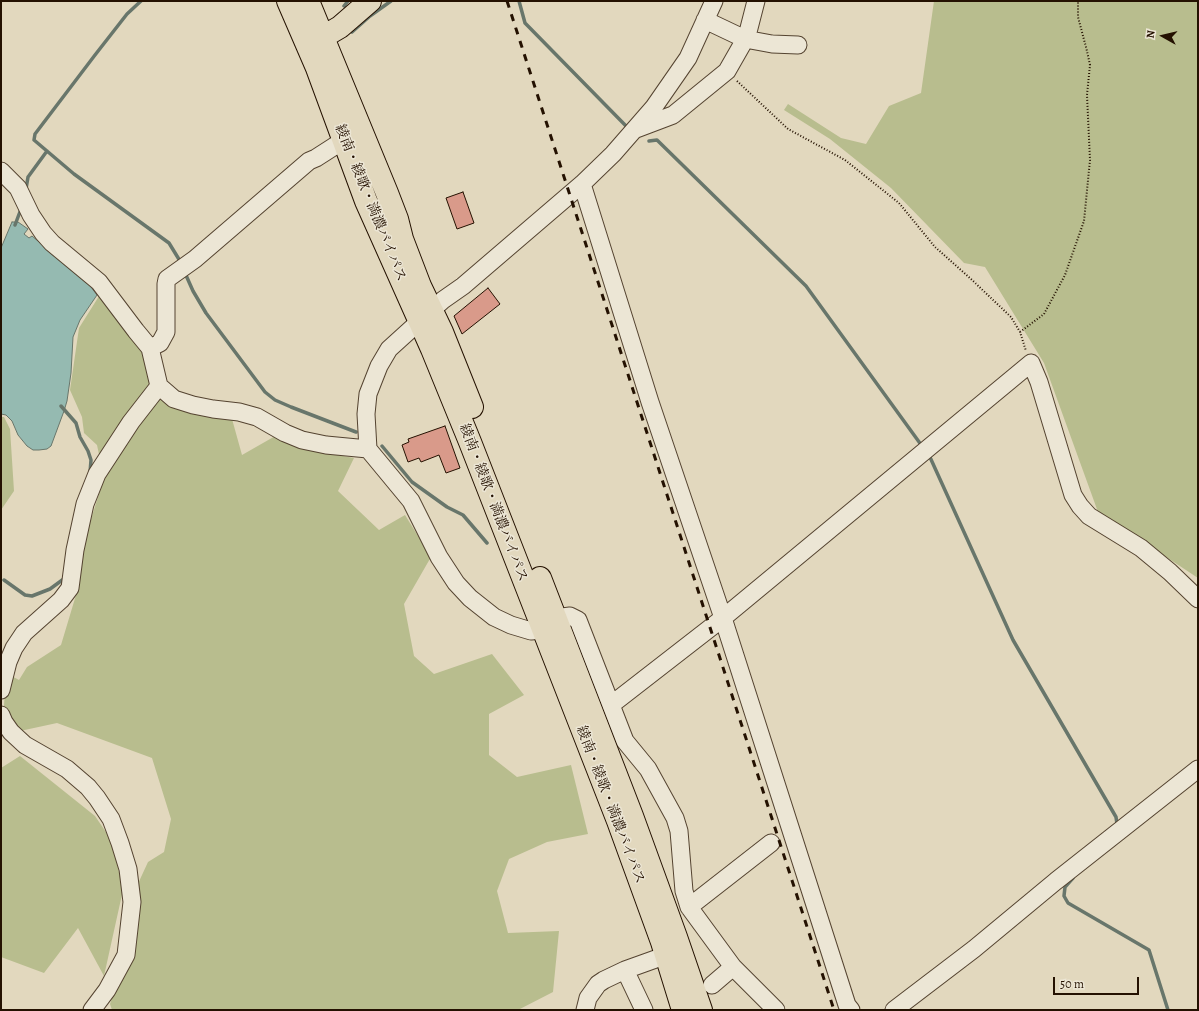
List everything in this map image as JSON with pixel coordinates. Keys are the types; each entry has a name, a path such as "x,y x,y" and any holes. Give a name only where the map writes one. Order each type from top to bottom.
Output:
{"highway":[{"name":"綾南・綾歌・満濃バイパス","path":"288,1 314,40 387,193 420,286 426,315"},
{"name":"綾南・綾歌・満濃バイパス","path":"308,1 317,68 366,201 426,315 442,332 549,624 632,816 673,953 683,1010"},
{"path":"314,40 340,27 370,1"},
{"name":"綾南・綾歌・満濃バイパス","path":"673,953 701,1010"}],"street":[{"path":"714,1 688,58 636,129 613,154 582,184 463,286 426,315 389,349 372,379 368,394 366,414 368,449 411,501 439,557 456,583 470,598 494,617 511,625 531,631 570,616 578,620 625,741 648,769 676,818 679,831 684,891 689,907 734,967 776,1010"},
{"path":"636,129 673,115 726,71 745,39 756,1"},
{"path":"705,20 745,39 772,44 798,45"},
{"path":"150,348 160,343 166,332 167,279 195,259 309,162 344,140"},
{"path":"1,171 18,188 31,216 52,244 99,282 150,348 158,386 174,399 193,405 239,412 257,417 285,433 302,440 326,445 368,449"},
{"path":"582,184 650,402 723,618 843,990 851,1010"},
{"path":"611,705 723,618 1030,363 1039,382 1074,494 1080,506 1089,516 1141,548 1170,572 1198,599"},
{"path":"1,690 8,662 14,648 24,633 61,600 70,588 75,550 85,504 97,474 131,422 158,386"},
{"path":"1,715 11,732 25,746 67,769 88,786 111,819 120,843 128,869 132,902 126,955 108,990 92,1010"},
{"path":"894,1010 974,949 1056,881 1198,769"},
{"path":"689,907 771,843"},
{"path":"585,1010 588,998 598,984 604,980 625,970 673,953"},
{"path":"712,984 734,967"},
{"path":"625,970 644,1010"}],"path":[{"path":"1020,332 1044,314 1065,275 1084,221 1090,160 1087,95 1090,65 1078,17 1078,1"},
{"path":"726,71 788,129 845,160 899,203 935,247 1011,317 1020,332 1030,363"}],"green space":[{"path":"934,1 1198,1 1198,578 1098,512 1044,363 985,267 964,263 891,188 830,139 784,110 788,104 841,138 866,144 889,106 921,93"},
{"path":"101,293 141,347 151,388 232,419 242,455 277,435 299,448 354,458 338,491 379,530 405,515 431,557 404,604 414,656 434,674 492,654 524,695 489,714 489,755 517,777 571,765 588,834 547,842 509,859 497,891 508,933 559,931 553,992 518,1010 112,1010 110,1004 133,937 136,888 148,862 164,852 171,819 152,758 57,723 20,731 4,706 6,673 19,680 27,667 61,645 76,595 86,535 104,478 97,445 84,433 82,417 70,390 79,328"},
{"path":"1,417 4,417 10,429 14,491 1,510"},
{"path":"20,756 95,816 112,841 123,890 104,976 78,928 44,973 1,957 1,768"}],"water":[{"path":"12,222 18,222 28,229 24,234 29,238 32,236 88,283 97,295 80,320 73,337 71,373 67,401 51,446 47,449 33,450 27,446 18,435 12,421 6,415 1,414 1,248"}],"building":[{"path":"463,192 474,223 457,229 446,198"},
{"path":"488,288 500,304 462,334 454,316"},
{"path":"445,426 460,468 446,473 439,455 421,462 419,458 408,462 402,445 409,442 408,439"}],"waterway":[{"path":"141,1 127,14 95,55 35,134 34,140 74,174 169,243 180,261"},
{"path":"344,6 348,1"},
{"path":"352,32 370,16 391,1"},
{"path":"519,1 525,23 628,128"},
{"path":"649,141 657,140 806,286 922,446"},
{"path":"26,189 28,177 47,151"},
{"path":"15,225 21,209"},
{"path":"185,273 193,291 206,313 265,392 275,400 356,432"},
{"path":"61,406 76,423 80,437 91,460 90,473"},
{"path":"382,446 412,482 447,507 463,515 487,543"},
{"path":"929,455 1013,640 1116,817 1117,824"},
{"path":"4,580 25,595 32,596 50,589 65,578"},
{"path":"1073,878 1065,887 1064,896 1068,903 1149,950 1168,1010"}],"railway":[{"path":"507,1 834,1010"}]}
